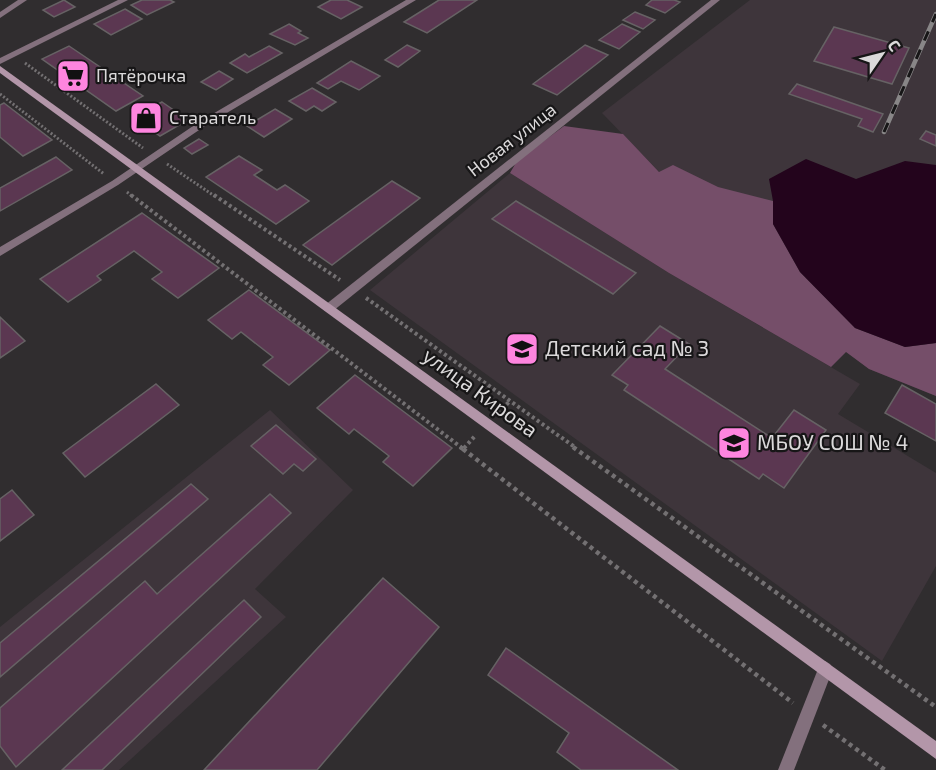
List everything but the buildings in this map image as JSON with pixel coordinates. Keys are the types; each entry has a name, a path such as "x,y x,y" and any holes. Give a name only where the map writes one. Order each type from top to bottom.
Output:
{"street":[{"path":"0,16 23,0"},
{"path":"0,61 124,0"},
{"path":"0,252 115,183 202,124 412,0"},
{"name":"Новая улица","path":"329,308 716,0"},
{"name":"улица Кирова","path":"0,69 936,751"},
{"path":"786,770 825,669"}],"path":[{"path":"13,55 154,156 353,288 936,707"},
{"path":"0,94 808,714 885,770"},
{"path":"463,449 470,442"}],"shaded area":[{"path":"750,0 936,0 936,396 869,369 794,311 602,113"},
{"path":"564,126 623,134 659,172 673,165 718,187 773,201 773,224 800,272 855,328 905,347 936,343 936,396 869,369 846,352 831,367 669,273 510,173 517,161"},
{"path":"806,159 856,179 905,161 936,165 936,343 905,347 855,328 800,272 773,224 773,201 769,179"},
{"name":"МБОУ СОШ № 4","path":"510,173 669,273 860,384 838,414 936,473 936,566 882,661 370,290"},
{"path":"270,410 353,490 255,589 286,617 119,770 0,770 0,627"}],"railway":[{"path":"884,132 936,14"}],"place":[{"name":"Пятёрочка","path":"73,76"},
{"name":"Старатель","path":"146,118"},
{"name":"Детский сад № 3","path":"522,349"},
{"name":"МБОУ СОШ № 4","path":"734,443"}]}
